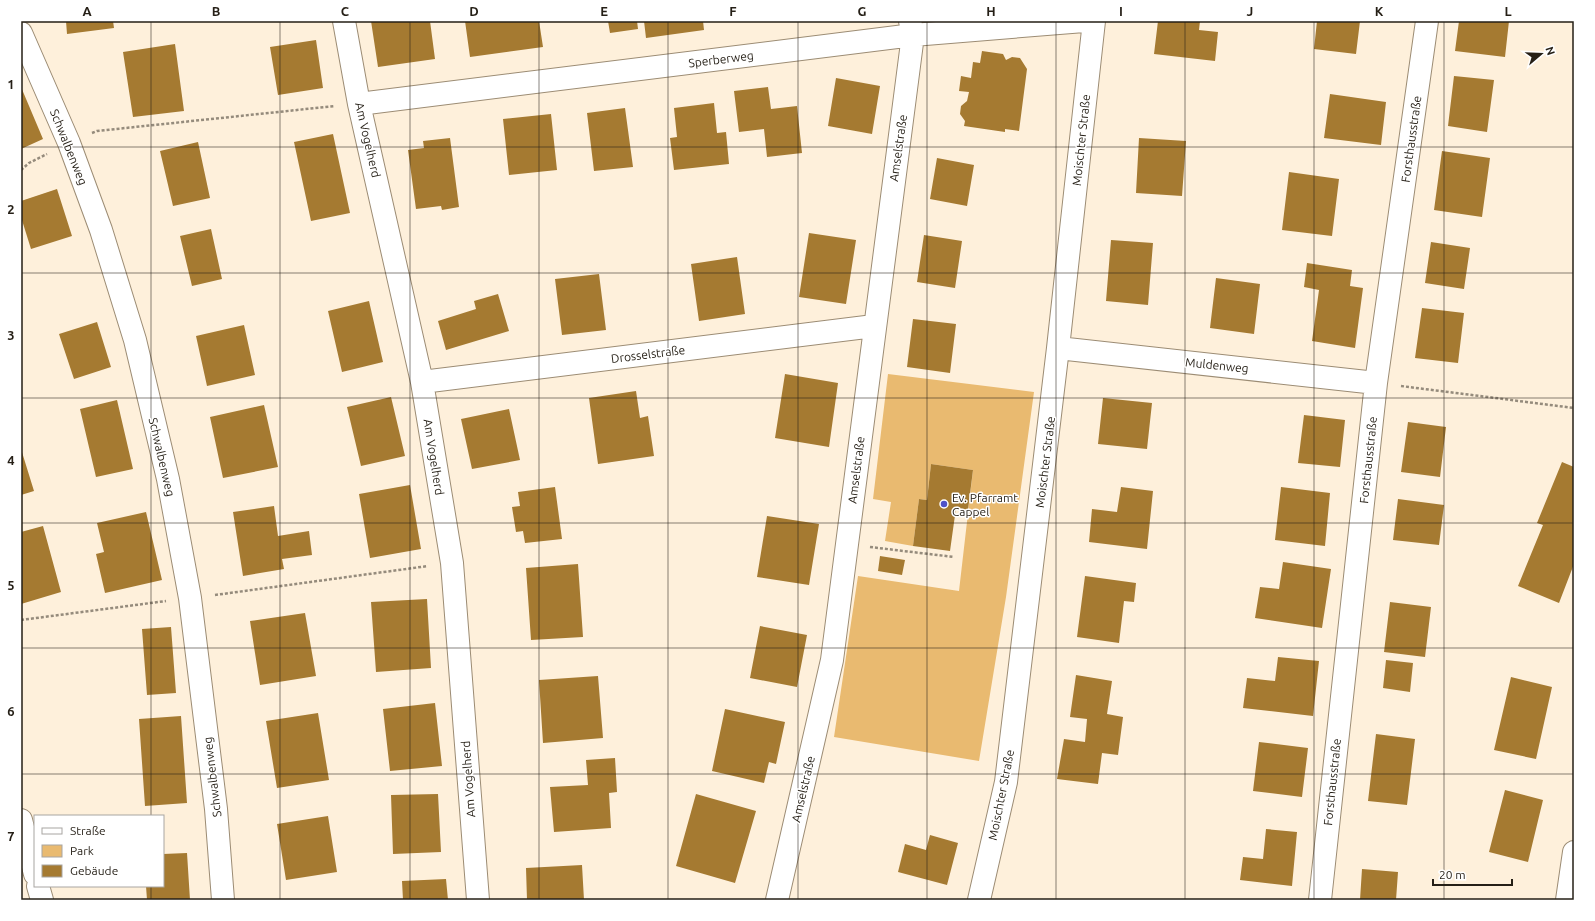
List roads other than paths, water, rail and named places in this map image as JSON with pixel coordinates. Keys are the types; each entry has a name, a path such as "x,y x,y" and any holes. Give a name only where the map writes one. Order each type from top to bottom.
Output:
{"street":[{"name":"Am Vogelherd","path":"344,21 359,104 422,382 452,563 478,900"},
{"name":"Sperberweg","path":"359,104 911,28 1084,21"},
{"name":"Moischter Straße","path":"979,900 1006,782 1058,348 1094,21"},
{"name":"Forsthausstraße","path":"1320,900 1376,383 1427,21"},
{"name":"Amselstraße","path":"777,900 832,660 911,28"},
{"name":"Schwalbenweg","path":"21,33 69,143 102,230 135,340 168,479 190,598 216,809 223,900"},
{"name":"Drosselstraße","path":"422,382 874,326"},
{"name":"Muldenweg","path":"1058,348 1376,383"},
{"path":"21,820 34,870"},
{"path":"1567,900 1574,852"},
{"path":"38,887 42,900"}],"place":[{"name":"Ev. Pfarramt Cappel","path":"944,504"}]}
